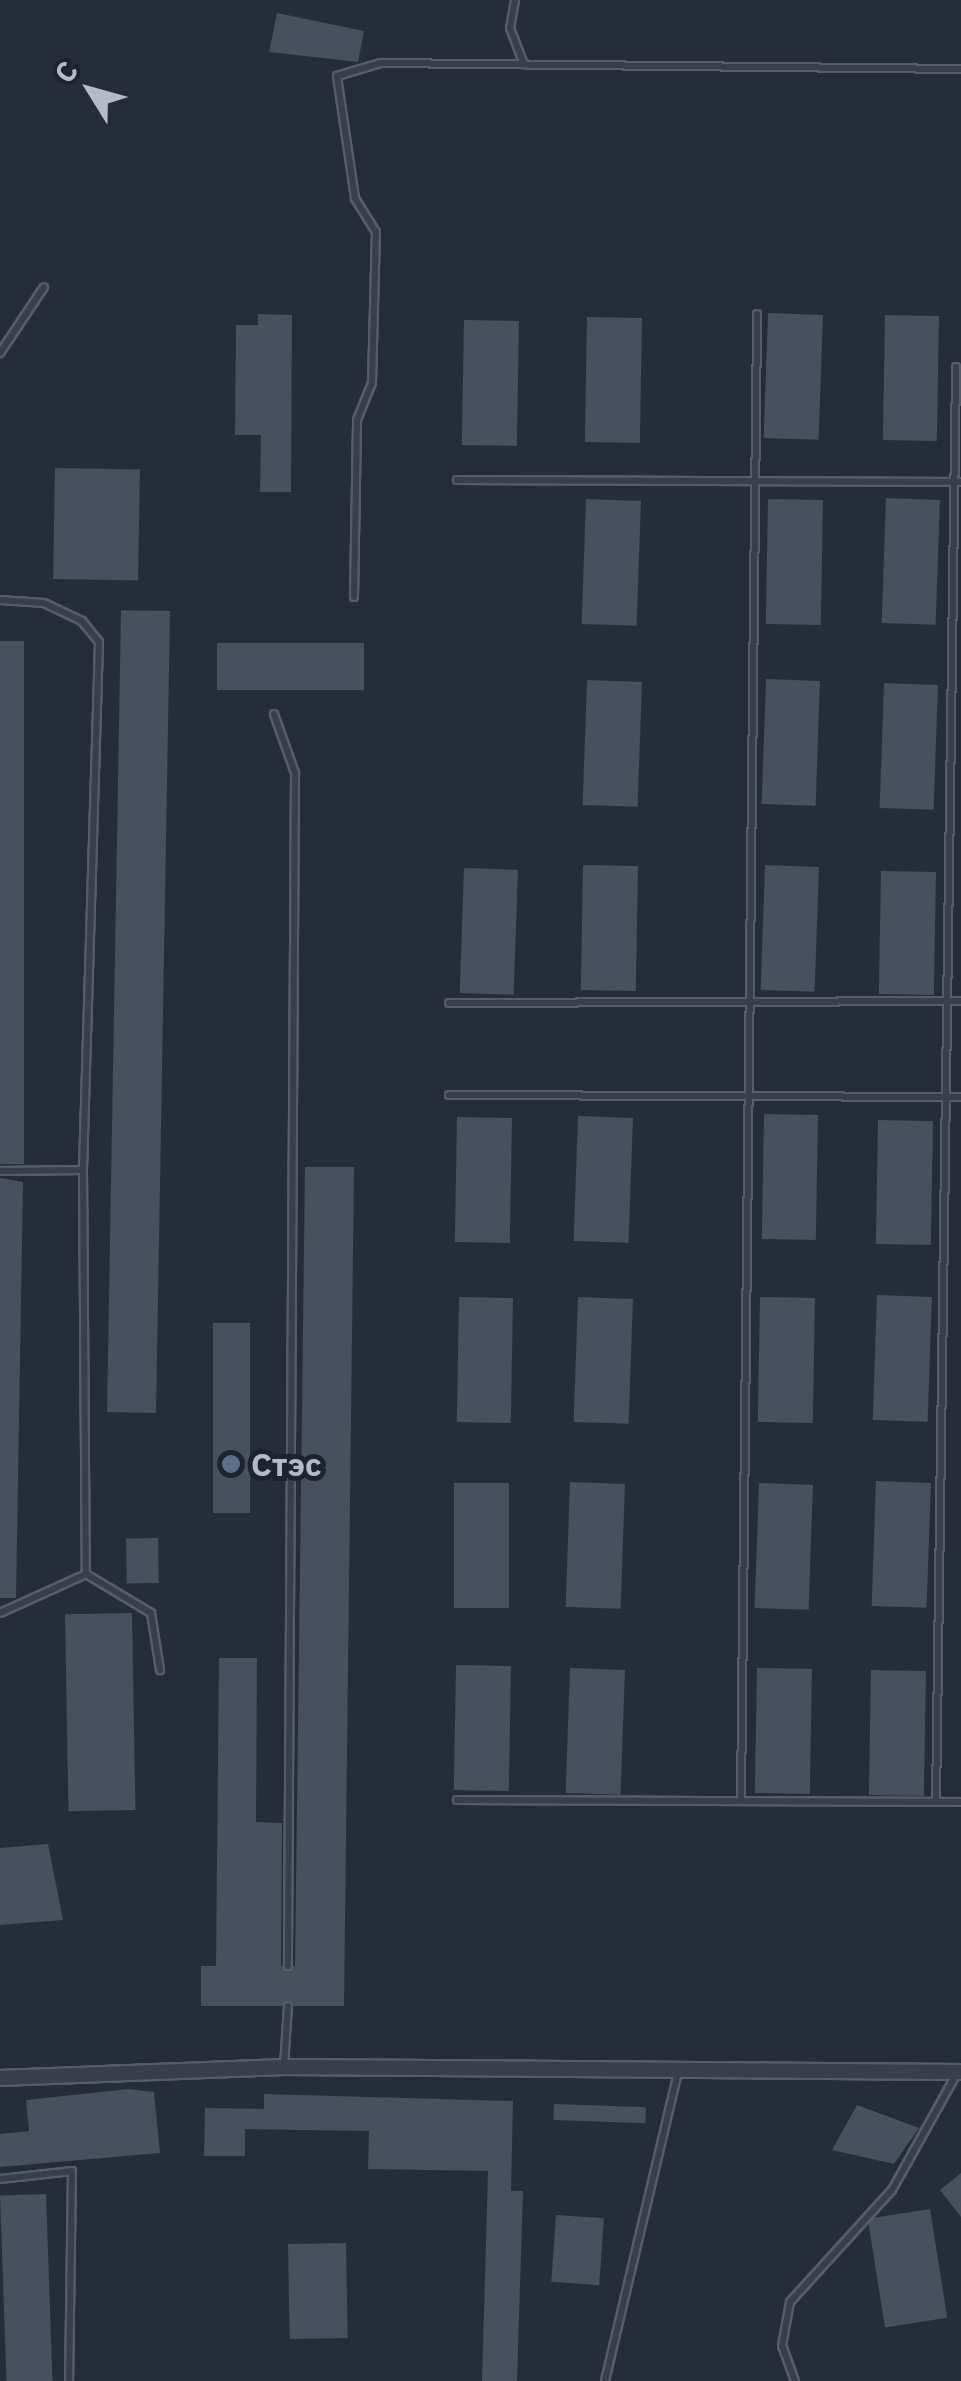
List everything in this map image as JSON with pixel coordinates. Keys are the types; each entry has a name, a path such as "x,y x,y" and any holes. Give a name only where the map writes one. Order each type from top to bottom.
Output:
{"street":[{"path":"0,2078 284,2067 959,2072"}],"lane":[{"path":"514,0 510,28 524,64"},
{"path":"354,597 357,420 372,383 376,232 355,198 337,76 382,63 961,69"},
{"path":"0,352 44,287"},
{"path":"741,1800 757,314"},
{"path":"936,1802 956,367"},
{"path":"456,480 957,482"},
{"path":"0,600 44,603 82,621 99,642 83,1170 86,1574"},
{"path":"274,714 295,773 288,1966"},
{"path":"449,1004 961,1001"},
{"path":"449,1095 961,1098"},
{"path":"0,1171 83,1170"},
{"path":"0,1614 86,1574"},
{"path":"86,1574 151,1613 160,1670"},
{"path":"457,1800 961,1802"},
{"path":"284,2067 288,2006"},
{"path":"606,2381 660,2181 678,2071"},
{"path":"794,2381 782,2346 790,2302 892,2190 959,2072"},
{"path":"0,2179 72,2172 69,2381"}],"building":[{"path":"277,13 364,31 358,62 269,52"},
{"path":"768,313 823,315 819,440 764,438"},
{"path":"258,314 292,315 291,492 260,492 261,435 235,435 236,325 258,325"},
{"path":"885,315 939,316 937,441 883,440"},
{"path":"587,317 642,318 640,443 585,442"},
{"path":"464,320 519,321 517,446 462,445"},
{"path":"55,468 140,469 138,580 53,579"},
{"path":"886,498 940,500 936,625 882,623"},
{"path":"586,499 641,501 637,626 582,624"},
{"path":"768,499 823,500 821,625 766,624"},
{"path":"121,610 170,611 156,1413 107,1412"},
{"path":"0,641 24,641 24,1164 0,1164"},
{"path":"217,643 364,643 364,690 217,690"},
{"path":"766,679 820,681 816,806 762,804"},
{"path":"587,680 642,682 638,807 583,805"},
{"path":"884,683 938,685 934,810 880,808"},
{"path":"583,865 638,866 636,991 581,990"},
{"path":"765,865 819,867 815,992 761,990"},
{"path":"464,868 518,870 514,995 460,993"},
{"path":"881,871 936,872 934,995 879,994"},
{"path":"764,1114 818,1115 816,1240 762,1239"},
{"path":"578,1116 633,1118 629,1243 574,1241"},
{"path":"457,1117 512,1118 510,1243 455,1242"},
{"path":"878,1120 933,1121 931,1245 876,1244"},
{"path":"305,1167 354,1167 344,2006 201,2006 201,1966 216,1966 219,1658 257,1658 256,1822 282,1823 281,1966 295,1966"},
{"path":"0,1178 23,1182 16,1598 0,1598"},
{"path":"877,1295 932,1297 928,1422 873,1420"},
{"path":"459,1297 513,1298 511,1423 457,1422"},
{"path":"578,1297 633,1299 629,1424 574,1422"},
{"path":"760,1297 815,1298 813,1423 758,1422"},
{"path":"213,1323 250,1323 250,1513 213,1513"},
{"path":"876,1481 931,1483 927,1608 872,1606"},
{"path":"570,1482 625,1484 621,1609 566,1607"},
{"path":"454,1483 509,1483 509,1608 454,1608"},
{"path":"759,1483 813,1485 809,1610 755,1608"},
{"path":"158,1538 159,1583 127,1584 126,1539"},
{"path":"132,1613 135,1810 68,1811 65,1614"},
{"path":"456,1665 511,1666 509,1791 454,1790"},
{"path":"570,1668 625,1670 621,1795 566,1793"},
{"path":"757,1668 812,1669 810,1794 755,1793"},
{"path":"871,1670 926,1671 924,1796 869,1795"},
{"path":"48,1844 63,1920 0,1925 0,1848"},
{"path":"129,2089 154,2092 160,2153 0,2167 0,2134 29,2131 26,2100"},
{"path":"264,2094 513,2101 511,2191 523,2191 517,2381 482,2381 488,2171 368,2169 369,2131 245,2129 245,2156 204,2156 205,2108 264,2109"},
{"path":"554,2104 646,2107 645,2123 553,2120"},
{"path":"857,2105 919,2128 894,2164 832,2150"},
{"path":"961,2173 961,2217 940,2190"},
{"path":"46,2194 53,2381 7,2381 0,2196"},
{"path":"930,2209 947,2318 885,2328 868,2219"},
{"path":"556,2215 604,2218 599,2285 551,2282"},
{"path":"346,2243 348,2338 290,2339 288,2244"}],"place":[{"name":"Стэс","path":"231,1464"}]}
